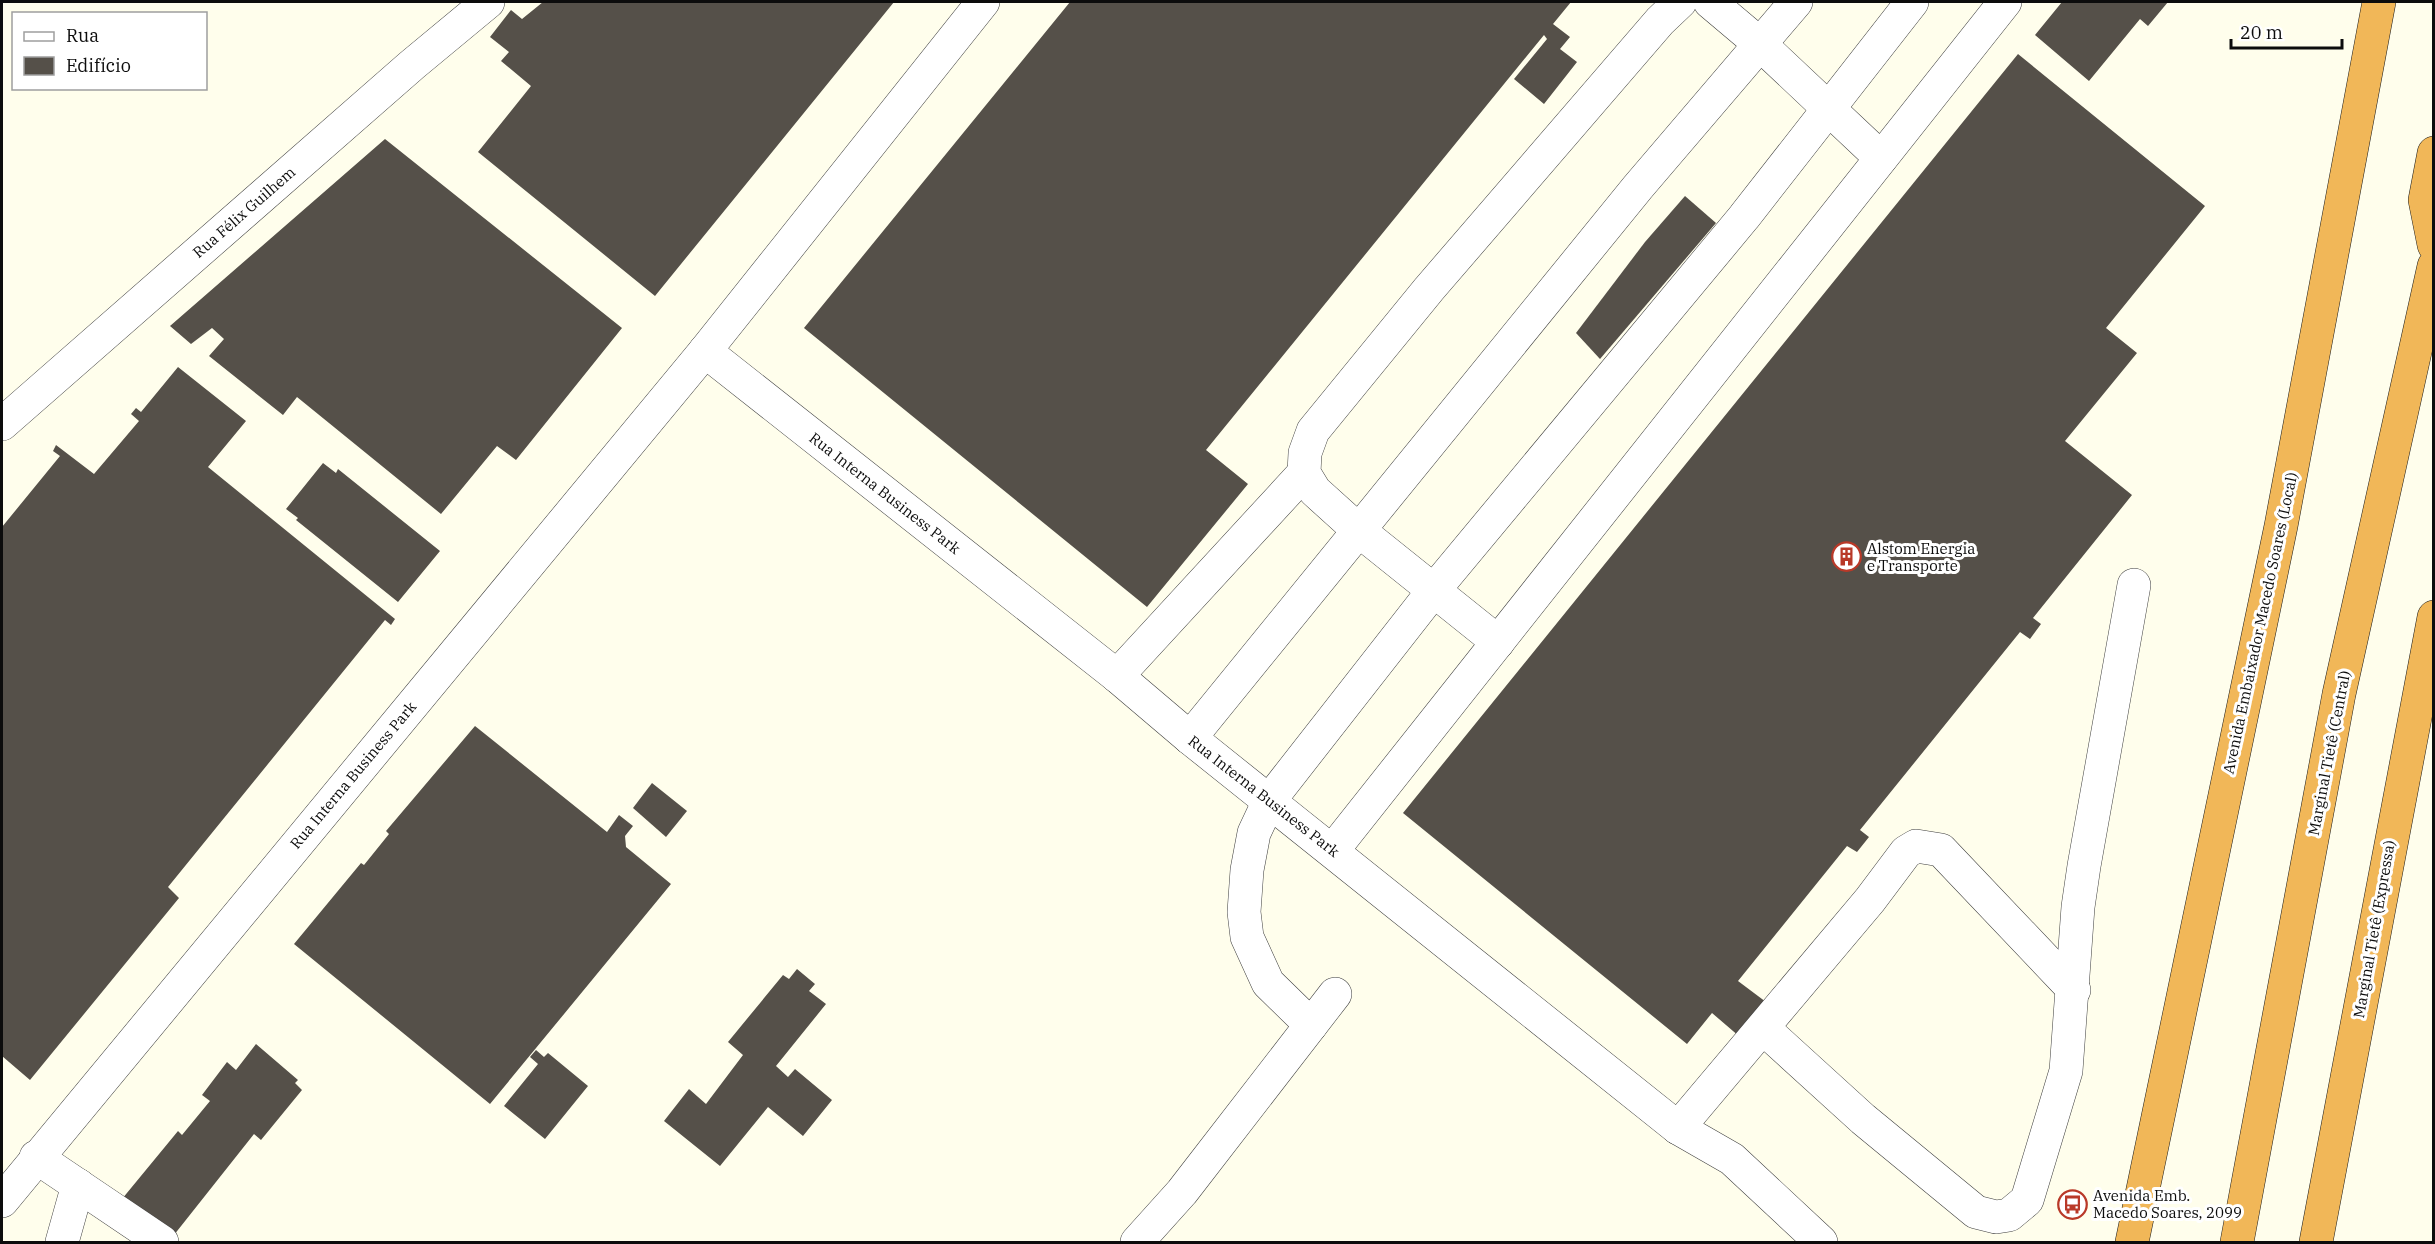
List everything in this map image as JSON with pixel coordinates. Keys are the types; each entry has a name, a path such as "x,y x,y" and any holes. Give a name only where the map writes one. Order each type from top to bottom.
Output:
{"highway":[{"name":"Avenida Embaixador Macedo Soares (Local)","path":"2131,1242 2281,526 2382,10"},
{"path":"2433,153 2425,200 2433,245"},
{"name":"Marginal Tietê (Central)","path":"2237,1242 2339,694 2433,266"},
{"name":"Marginal Tietê (Expressa)","path":"2316,1242 2433,617"},
{"path":"2246,1202 2249,1242"}],"street":[{"name":"Rua Félix Guilhem","path":"2,424 412,64 488,2"},
{"name":"Rua Interna Business Park","path":"2,1201 36,1157 705,351 983,2"},
{"path":"1498,642 1357,530 1315,491 1304,473 1305,453 1313,431 1436,280 1652,30 1680,2"},
{"path":"1710,2 1761,45 1881,158"},
{"path":"1190,738 1638,187 1796,2"},
{"path":"1311,1025 1268,982 1247,937 1244,912 1247,870 1254,833 1269,801 1434,590 1744,217 1912,2"},
{"path":"1333,850 2005,2"},
{"name":"Rua Interna Business Park","path":"705,351 1117,676 1190,738 1678,1128 1732,1159 1821,1242"},
{"path":"1117,676 1304,473"},
{"path":"1763,1028 1863,1119 1976,1212 1996,1217 2010,1215 2027,1200 2066,1071 2074,990 2078,907 2134,585"},
{"path":"1678,1128 1870,900 1906,852 1916,846 1941,850 2074,990"},
{"path":"1137,1242 1182,1191 1335,994"},
{"path":"36,1157 162,1242"},
{"path":"62,1242 78,1185"}],"building":[{"path":"543,2 894,2 655,296 478,152 531,86 501,61 509,52 490,37 511,10 522,19"},
{"path":"1070,2 1571,2 1553,24 1570,37 1560,49 1577,62 1544,104 1514,79 1547,39 1544,35 1206,450 1248,484 1147,607 804,328"},
{"path":"2062,2 2168,2 2148,26 2140,19 2089,81 2035,35"},
{"name":"Alstom Energia e Transporte","path":"2018,54 2205,206 2106,328 2137,353 2065,441 2132,495 2033,618 2041,624 2030,639 2020,632 1860,830 1869,837 1857,852 1847,846 1738,981 1774,1008 1747,1043 1712,1013 1687,1044 1403,813"},
{"path":"385,139 622,328 516,460 497,446 441,514 297,397 283,415 209,356 224,339 212,328 191,344 170,326"},
{"path":"1685,196 1716,223 1600,359 1576,333 1645,242"},
{"path":"178,367 246,421 208,467 395,619 391,625 385,620 168,887 179,898 30,1080 2,1056 2,527 60,456 53,451 56,445 94,474 139,421 131,414 136,408 141,412"},
{"path":"323,463 336,473 338,469 440,551 398,602 296,520 298,518 286,509"},
{"path":"475,726 607,832 619,815 633,826 625,836 626,847 671,884 490,1104 294,944 361,863 364,865 389,834 386,831"},
{"path":"652,783 687,811 666,837 633,808"},
{"path":"797,969 815,984 809,991 826,1004 776,1066 788,1077 795,1069 832,1100 803,1136 768,1107 720,1166 664,1121 689,1089 706,1104 743,1055 728,1042 783,975 789,979"},
{"path":"256,1044 298,1080 295,1083 302,1090 261,1140 254,1134 170,1240 122,1199 178,1131 182,1135 210,1101 202,1095 227,1062 236,1070"},
{"path":"536,1050 544,1057 548,1053 588,1086 545,1139 504,1106 538,1064 530,1057"},
{"path":"2064,1192 2074,1193 2071,1215 2061,1214"}],"place":[{"name":"Alstom Energia e Transporte","path":"1846,557"},
{"name":"Avenida Emb. Macedo Soares, 2099","path":"2072,1204"}]}
